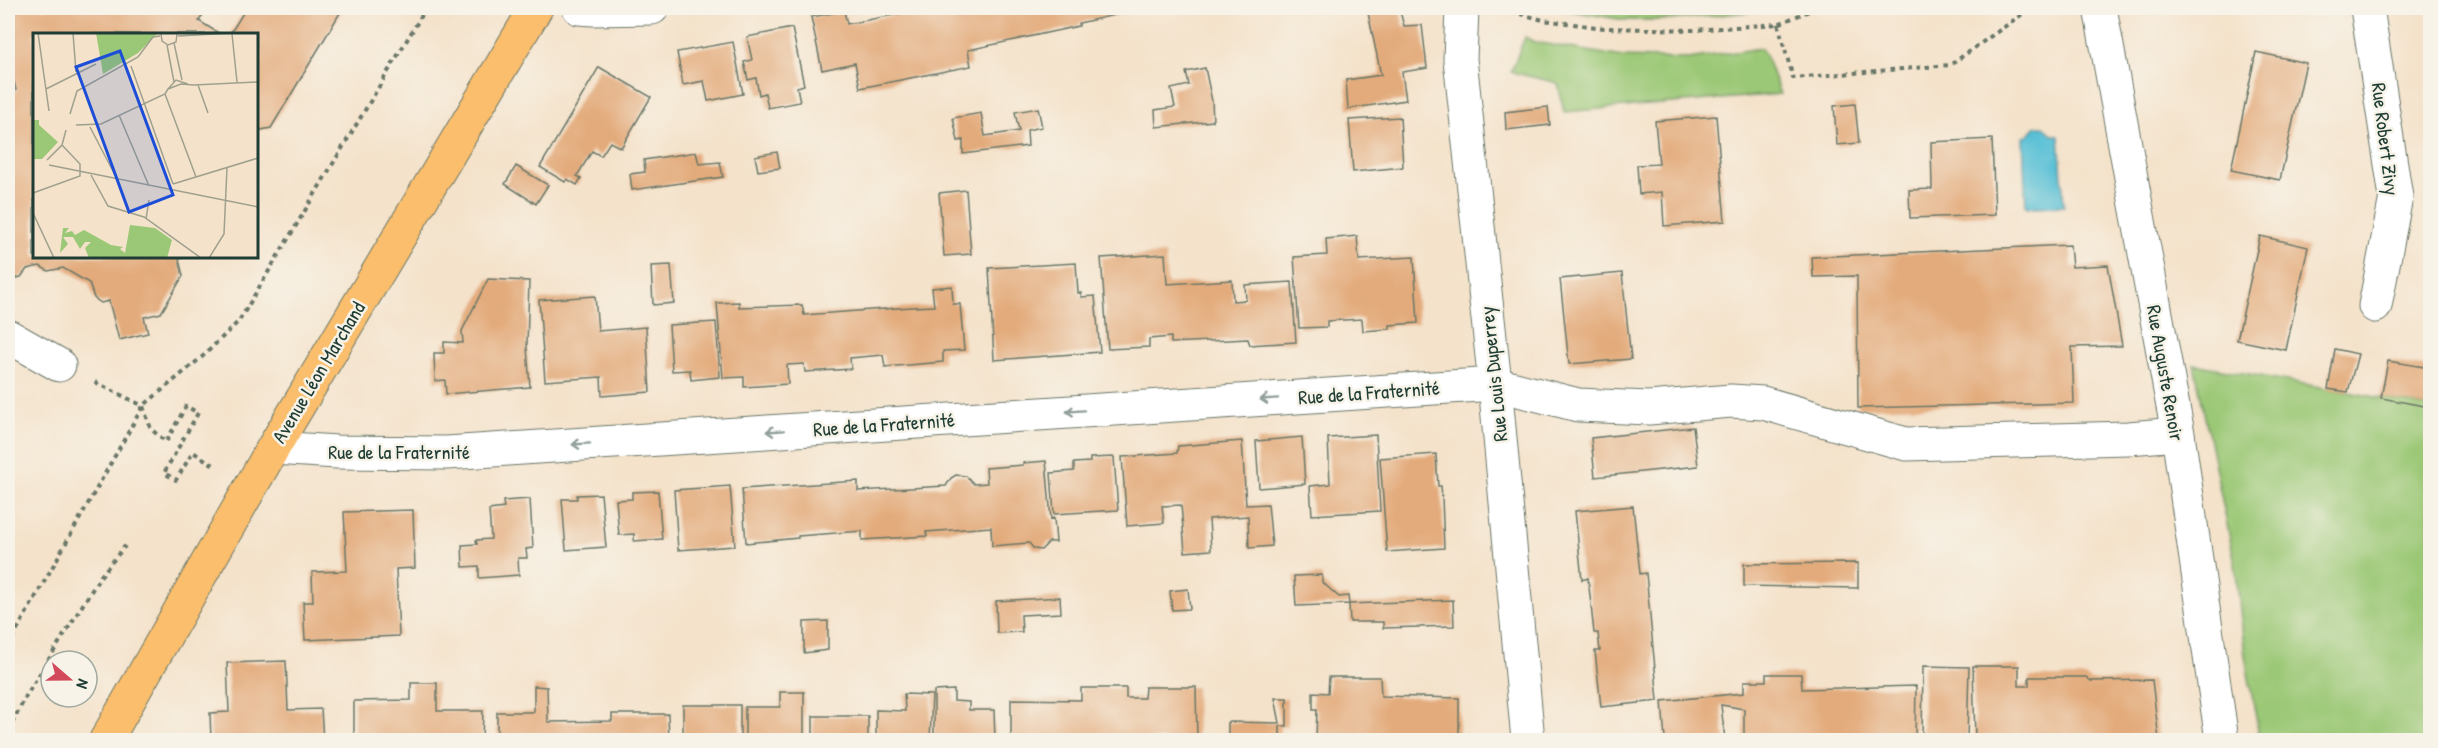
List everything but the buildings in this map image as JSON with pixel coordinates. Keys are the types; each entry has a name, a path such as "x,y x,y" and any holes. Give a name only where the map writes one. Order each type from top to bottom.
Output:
{"main road":[{"name":"Avenue Léon Marchand","path":"106,741 273,448 536,8"}],"street":[{"path":"579,8 652,8"},
{"name":"Rue Louis Duperrey","path":"1462,8 1460,59 1495,384 1528,741"},
{"name":"Rue Auguste Renoir","path":"2100,8 2178,434 2222,741"},
{"name":"Rue Robert Zivy","path":"2367,8 2396,197 2375,306"},
{"path":"8,336 59,366"},
{"name":"Rue de la Fraternité","path":"273,448 337,452 447,453 1495,384 1578,405 1649,408 1731,401 1763,403 1906,444 2128,438 2178,434"}],"path":[{"path":"8,646 143,406 202,357 239,321 426,8"},
{"path":"1500,8 1543,20 1604,28 1694,30 1778,24 1816,8"},
{"path":"1778,24 1793,78 1950,65 2031,8"},
{"path":"59,366 143,406 151,429 166,442 186,406 198,413 164,473 176,480 193,452 219,468"},
{"path":"8,731 26,696 100,577 125,546"}],"green space":[{"path":"1553,8 1770,8 1670,20 1625,20"},
{"path":"1525,37 1534,42 1623,57 1688,59 1761,48 1780,94 1564,112 1558,83 1511,72"},
{"path":"2194,364 2430,407 2430,740 2260,740 2245,656 2235,563"}],"water":[{"path":"2036,126 2044,126 2052,135 2059,135 2064,206 2026,207 2023,137 2028,136"}]}
